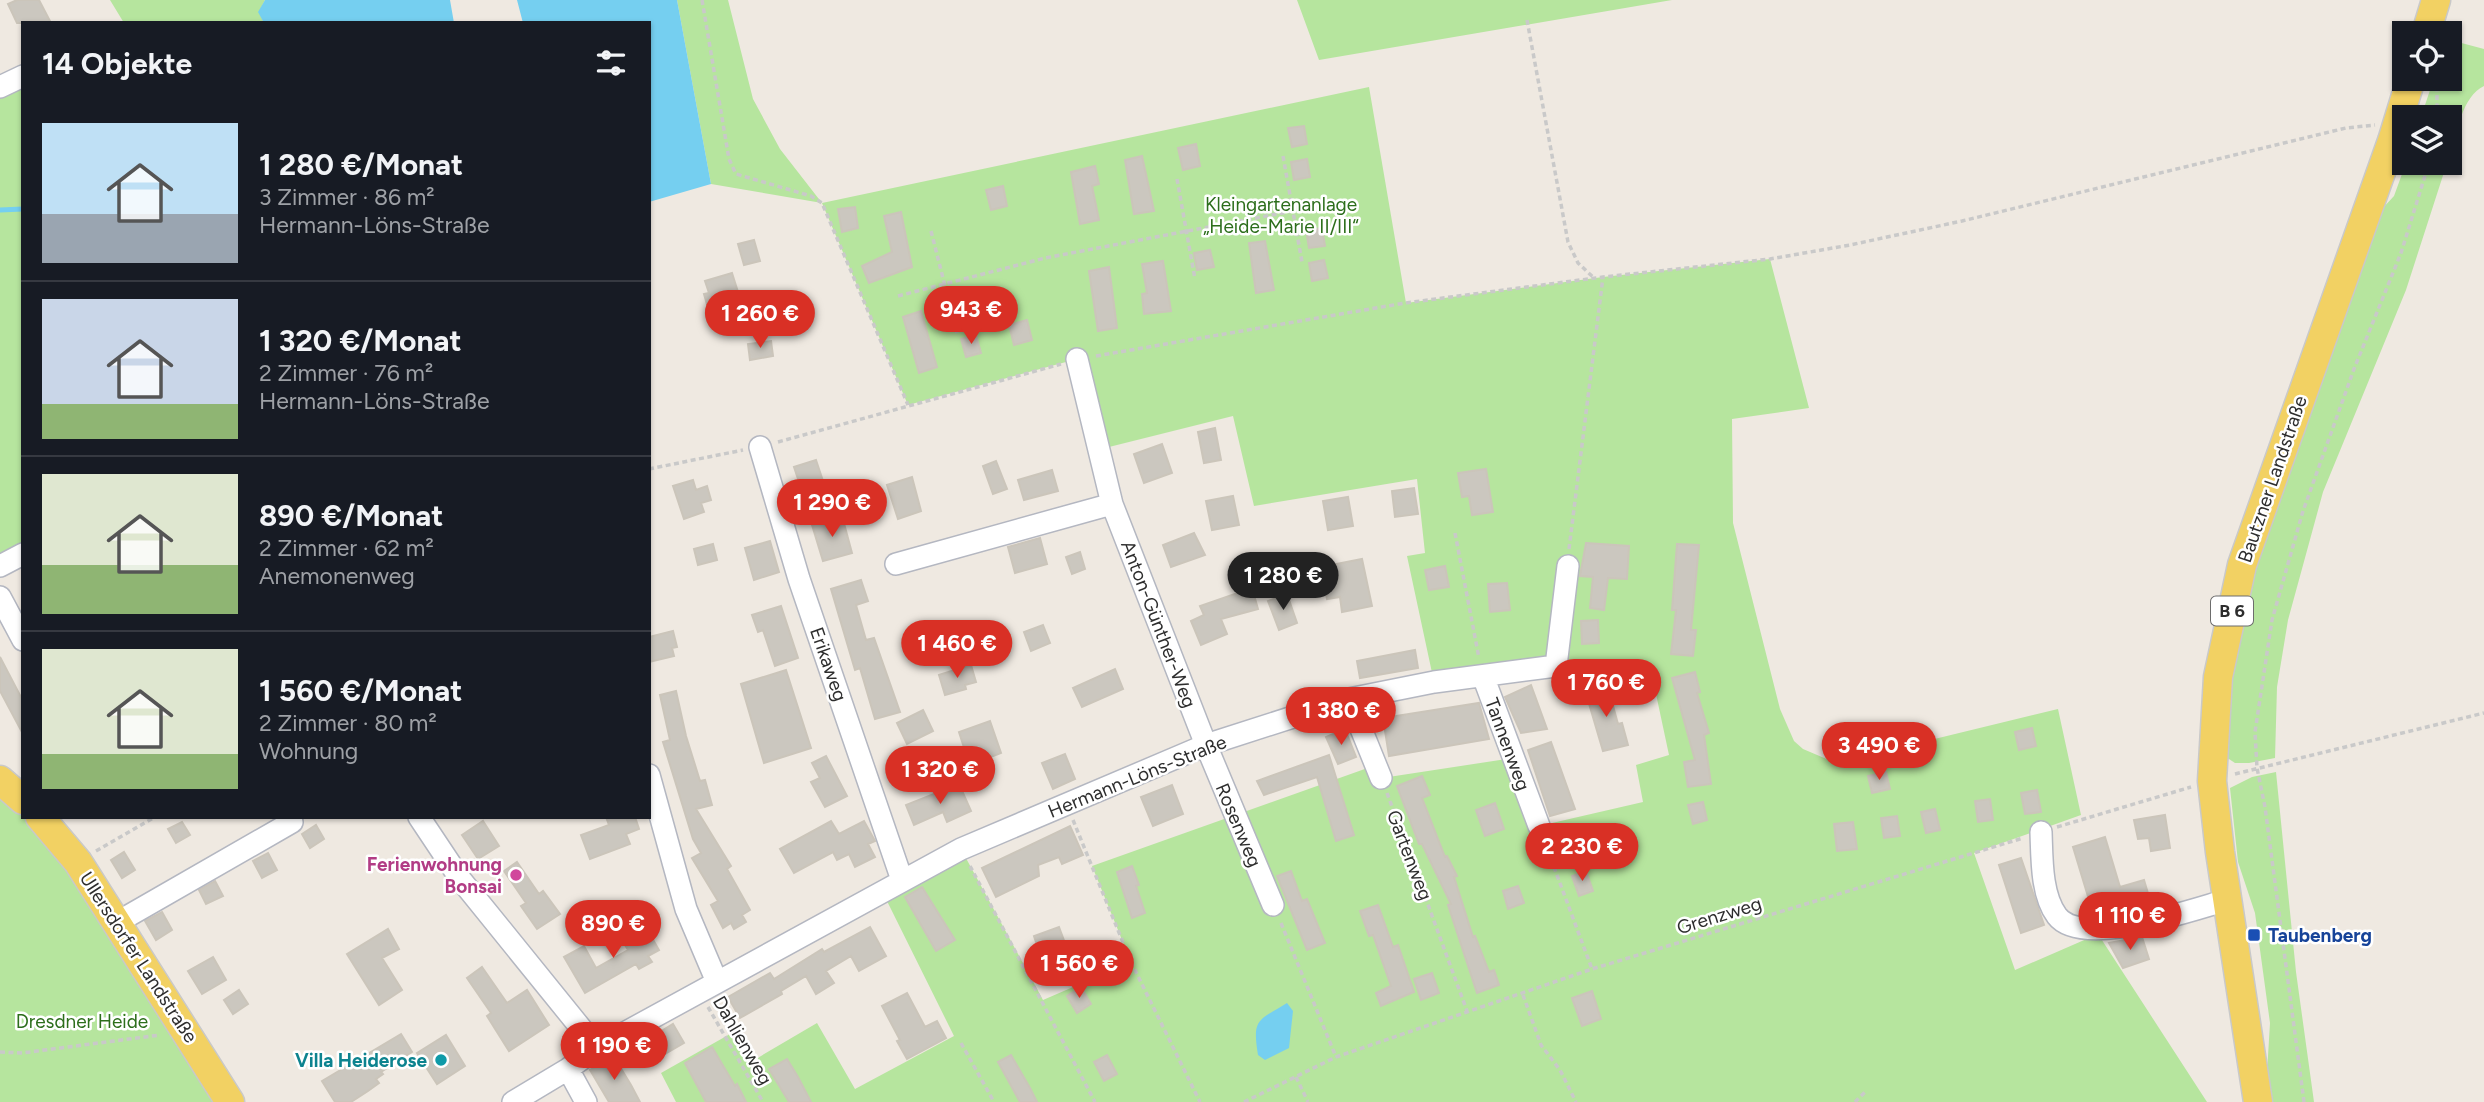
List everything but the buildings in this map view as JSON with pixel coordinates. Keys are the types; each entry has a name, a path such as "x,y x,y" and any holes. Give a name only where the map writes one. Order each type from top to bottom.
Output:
{"main road":[{"path":"2430,21 2436,0"},
{"name":"Bautzner Landstraße","path":"2258,1102 2212,781 2218,677 2242,565 2392,140"},
{"path":"0,780 21,798"},
{"name":"Ullersdorfer Landstraße","path":"42,819 78,862 230,1102"}],"street":[{"path":"0,87 21,77"},
{"name":"Anton-Günther-Weg","path":"1077,359 1112,503 1206,745"},
{"name":"Erikaweg","path":"760,447 799,579 902,880"},
{"path":"896,564 1112,503"},
{"path":"0,566 21,556"},
{"name":"Hermann-Löns-Straße","path":"513,1102 597,1048 961,849 1206,745 1349,699 1556,666 1568,566"},
{"path":"0,597 21,636"},
{"name":"Tannenweg","path":"1483,676 1539,826"},
{"path":"1349,699 1381,778"},
{"name":"Rosenweg","path":"1206,745 1273,905"},
{"path":"651,782 708,987"},
{"path":"420,819 461,880 597,1048"},
{"path":"116,923 292,822"},
{"path":"2041,832 2043,869 2049,897 2054,913 2062,922 2091,928 2133,926 2227,900"},
{"path":"568,1069 586,1102"}],"path":[{"path":"702,0 729,159 736,174 811,196 822,203 908,405"},
{"path":"1527,20 1568,242 1578,263 1595,278"},
{"path":"651,470 760,447 1077,359 1405,303 1603,277 1770,259 1850,245 1989,215 2346,128 2392,124"},
{"path":"1283,156 1302,262"},
{"path":"2304,1102 2254,747 2257,705 2272,620 2303,511 2354,369 2401,253 2425,175"},
{"path":"1177,179 1195,279"},
{"path":"898,296 1045,258 1293,211"},
{"path":"931,231 957,333"},
{"path":"1568,566 1571,522 1603,277"},
{"path":"1455,533 1483,676"},
{"name":"Grenzweg","path":"1244,1102 1336,1057 1592,969 2257,768 2484,714"},
{"name":"Gartenweg","path":"1381,778 1467,1011"},
{"path":"1066,805 1131,962 1200,1102"},
{"path":"78,862 152,819"},
{"path":"1539,826 1592,969"},
{"path":"961,849 1095,1102"},
{"path":"1273,905 1336,1057"},
{"name":"Dahlienweg","path":"708,987 763,1102"},
{"path":"1523,994 1541,1045 1560,1070 1576,1102"},
{"path":"0,1052 22,1053 162,1034"},
{"path":"961,1043 994,1102"},
{"path":"1296,1077 1308,1102"},
{"path":"1855,1102 1866,1091"}],"green space":[{"path":"110,0 265,0 259,12 263,21 123,21"},
{"path":"677,0 728,0 753,99 780,149 822,203 711,184"},
{"path":"1297,0 1672,0 1319,60"},
{"path":"2462,43 2484,49 2484,86 2470,98 2462,115 2462,105 2425,105 2430,91 2462,91"},
{"path":"21,77 21,550 0,561 0,87"},
{"name":"Kleingartenanlage „Heide-Marie II/III“","path":"1369,87 1406,303 1603,277 1770,259 1809,408 1732,419 1733,523 1780,709 1794,741 1803,749 1836,763 2058,709 2081,815 1974,853 2015,970 2098,934 2207,1102 676,1102 661,1073 730,1034 749,1063 817,1023 855,1089 954,1036 882,891 961,849 1043,1000 1131,962 1092,866 1376,765 1382,778 1513,758 1539,826 1643,802 1636,765 1669,755 1650,666 1569,672 1556,666 1434,682 1407,556 1425,553 1417,479 1254,506 1233,416 1097,450 1077,359 908,405 822,203"},
{"path":"2402,175 2443,175 2406,290 2323,492 2288,620 2277,687 2275,758 2235,763 2226,757 2230,679 2253,567 2382,209 2394,196"},
{"path":"2276,772 2296,972 2314,1102 2269,1102 2266,1089 2270,1023 2255,913 2238,862 2230,788 2252,777"},
{"name":"Dresdner Heide","path":"0,793 21,811 21,819 29,819 78,862 228,1102 0,1102"}],"water":[{"path":"265,0 450,0 454,21 263,21 258,12"},
{"path":"517,0 677,0 711,184 651,201 651,21 522,21"},
{"path":"1287,1003 1293,1011 1289,1048 1265,1060 1258,1055 1257,1027 1263,1018"}],"waterway":[{"path":"0,210 21,209"}],"place":[{"name":"Ferienwohnung Bonsai","path":"516,875"},
{"name":"Taubenberg","path":"2254,935"},
{"name":"Villa Heiderose","path":"441,1060"}]}
